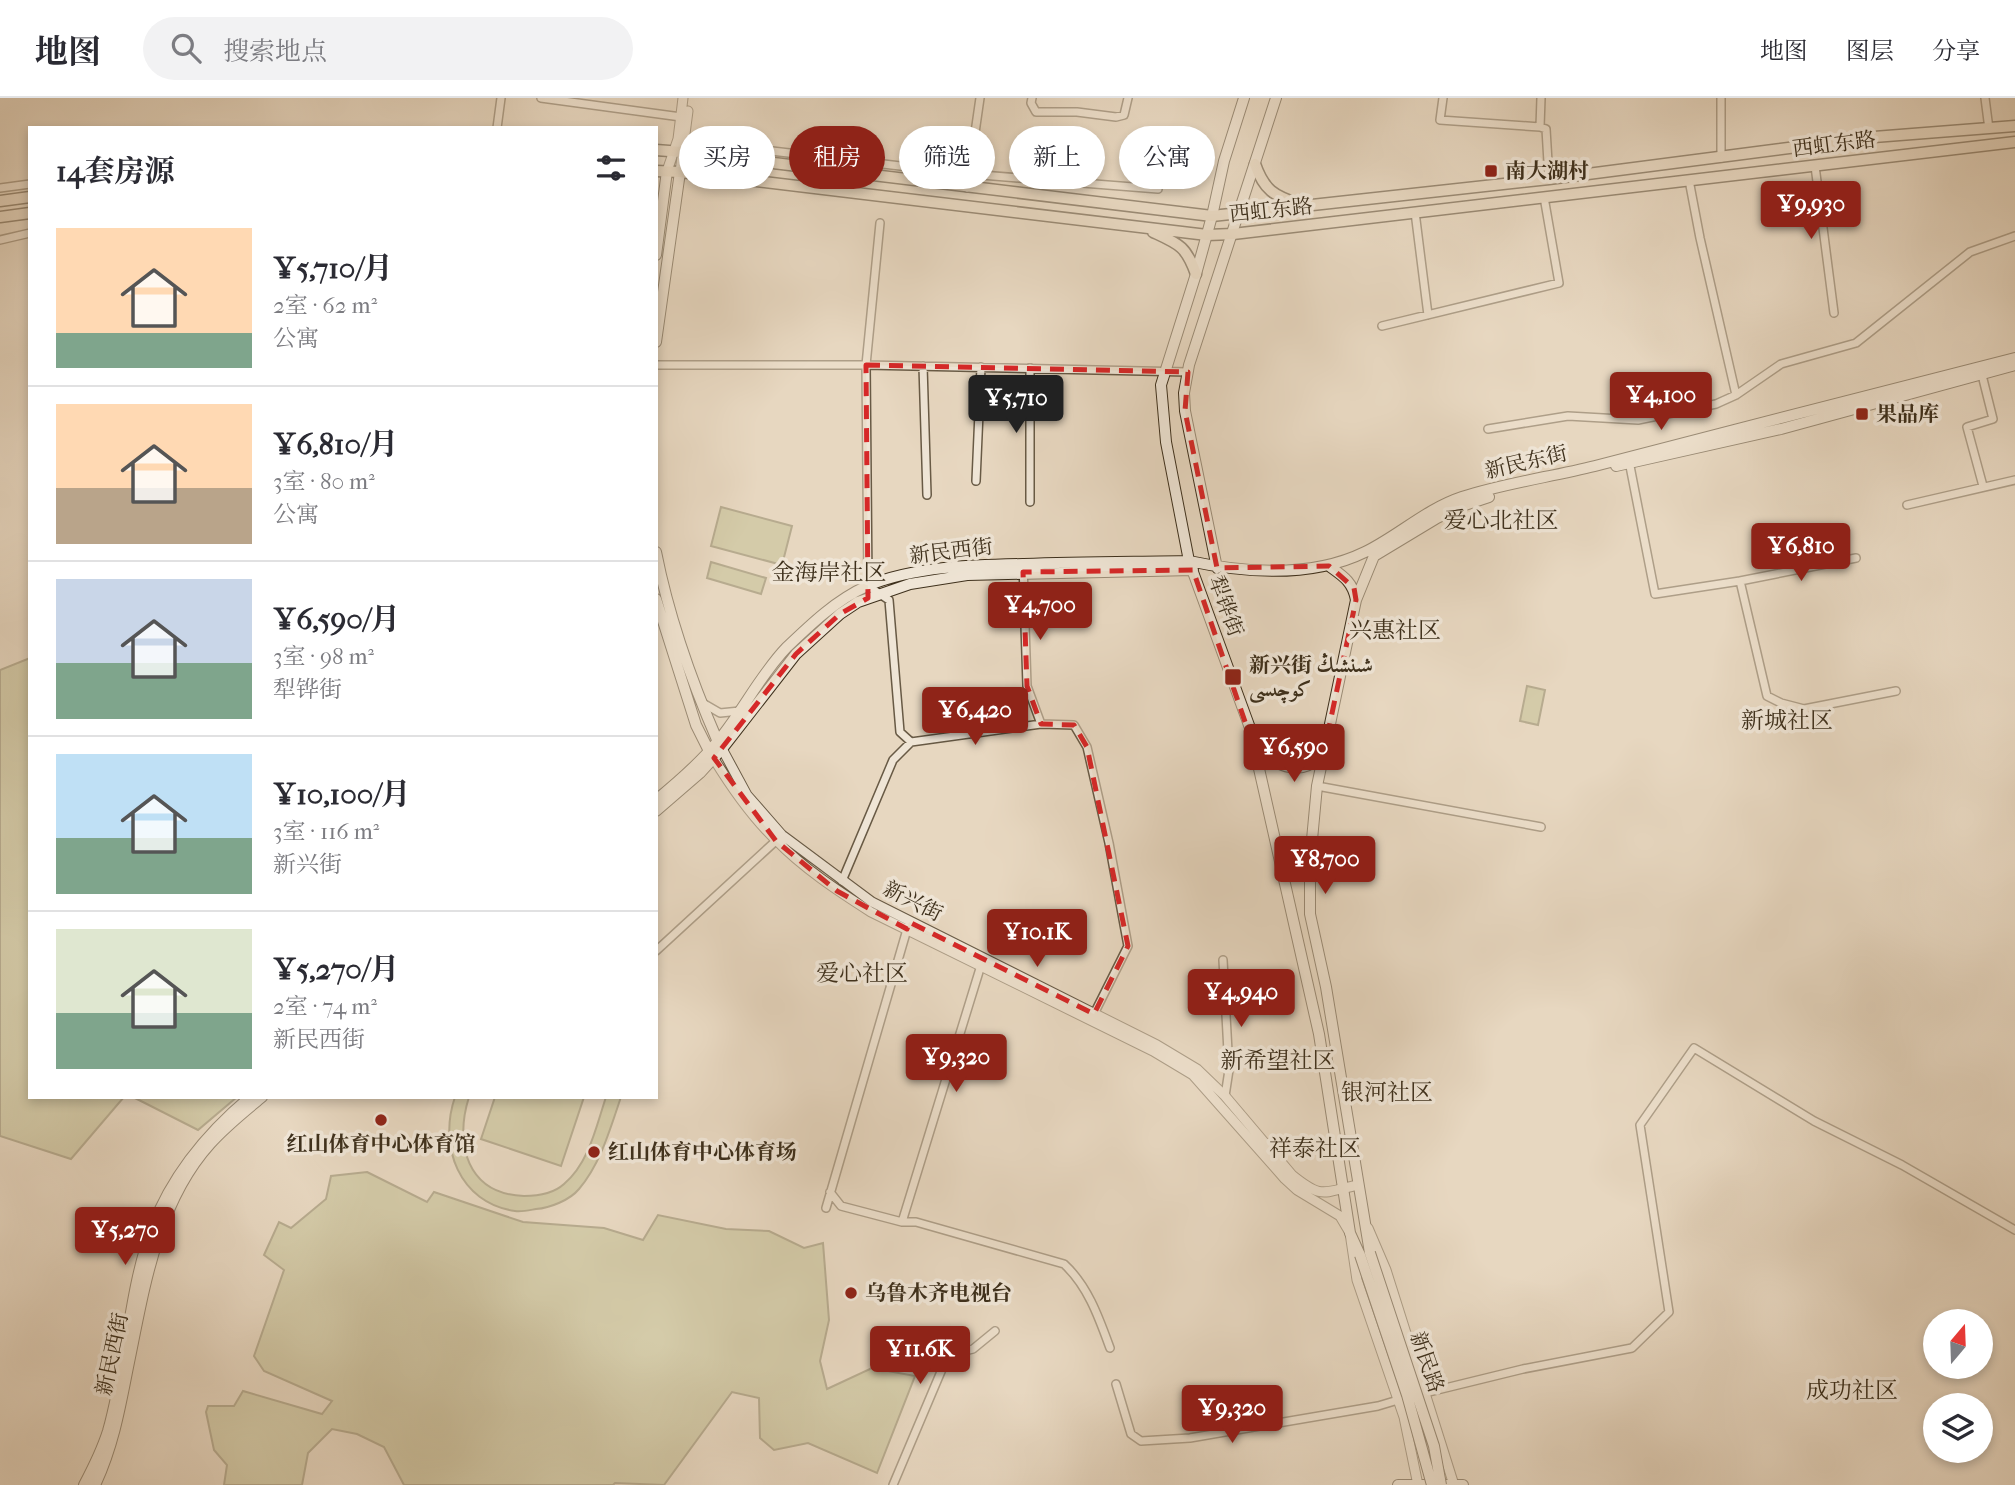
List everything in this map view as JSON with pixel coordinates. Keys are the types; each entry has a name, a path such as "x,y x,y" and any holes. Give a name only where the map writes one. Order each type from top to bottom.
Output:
{"main road":[{"name":"犁铧街","path":"1244,98 1224,162 1196,274 1161,385 1166,442 1191,566 1250,728 1319,1034 1350,1233 1365,1254"},
{"name":"犁铧街","path":"1217,568 1185,411 1184,393 1188,372 1276,98"},
{"name":"西虹东路","path":"976,189 1212,216 1549,179 1874,137 2015,126"},
{"path":"1989,129 1992,144"},
{"name":"西虹东路","path":"775,183 1206,235 2015,142"},
{"name":"西虹东路","path":"658,150 679,152"},
{"path":"1255,163 1260,180 1277,197 1302,205"},
{"name":"西虹东路","path":"775,164 899,179"},
{"path":"658,227 662,171"},
{"path":"658,328 679,179"},
{"path":"0,201 28,197"},
{"path":"0,217 28,213"},
{"path":"1144,228 1175,242 1188,253 1196,274"},
{"name":"新民东街","path":"1356,600 1374,556 1462,506 1629,460 1981,370 2015,358"},
{"name":"新民东街","path":"1981,370 2015,365"},
{"name":"新民东街","path":"1217,568 1307,569 1329,566 1365,552 1434,510 1461,498 1629,460"},
{"name":"新兴街","path":"658,561 668,606 701,702 720,745"},
{"name":"新民西街","path":"720,745 771,666 815,620 846,597 868,586 935,569 974,565 1023,568 1217,568"},
{"path":"1329,566 1346,578 1354,588 1356,600 1317,786 1310,861 1310,914 1326,988 1364,1217 1365,1254"},
{"name":"新民西街","path":"658,809 712,755 796,654 840,614 879,593 939,578 1023,568"},
{"name":"新兴街","path":"658,606 696,725 712,755"},
{"path":"1255,751 1272,761 1293,768 1307,767 1324,751"},
{"name":"新民西街","path":"658,798 712,755"},
{"name":"新民西街","path":"85,1485 108,1432 139,1273 156,1219 190,1158 213,1130 248,1099"},
{"name":"新民西街","path":"95,1485 113,1441 147,1281 163,1223 181,1186 209,1145 260,1099"},
{"name":"新民路","path":"1365,1254 1424,1449 1432,1485"},
{"name":"新民路","path":"1365,1254 1434,1446 1441,1485"},
{"path":"1398,1485 1456,1485"}],"street":[{"path":"497,126 502,98"},
{"path":"541,98 681,117"},
{"path":"682,126 683,98"},
{"path":"686,126 689,98"},
{"path":"976,126 980,98"},
{"path":"1031,98 1036,111 1116,117 1124,115 1128,98"},
{"path":"1443,98 1440,120 1540,127 1546,130 1549,179"},
{"path":"1540,127 1541,98"},
{"path":"1721,98 1721,158"},
{"path":"1985,98 1989,129"},
{"path":"775,151 899,166"},
{"path":"662,171 679,156"},
{"path":"1815,166 1834,313"},
{"path":"995,176 1119,186"},
{"path":"1689,180 1736,395"},
{"path":"0,188 28,184"},
{"path":"1382,326 1559,282 1545,197"},
{"path":"1415,212 1428,315"},
{"path":"880,223 866,365 868,586 889,600 900,732 911,742"},
{"path":"0,240 28,233"},
{"path":"1488,429 1568,416 1638,420 1716,404 1736,395 1781,364 1856,343 1970,252 2015,236"},
{"path":"658,365 866,365 1188,372"},
{"path":"923,366 927,495"},
{"path":"976,481 981,367"},
{"path":"1030,368 1030,502"},
{"path":"1981,370 1993,419 1967,427 1983,486"},
{"path":"1629,460 1655,594 1740,581 1856,558"},
{"path":"1907,505 2015,480"},
{"path":"1023,568 1027,686 1041,724"},
{"path":"1740,581 1767,696 1804,709 1896,691"},
{"path":"701,702 720,712 740,711"},
{"path":"842,881 893,760 911,742 1041,724 1074,725 1087,747 1128,946 1094,1014"},
{"name":"新兴街","path":"720,745 747,795 779,838 908,925 1153,1051 1193,1075 1285,1180 1297,1191 1340,1216 1350,1233"},
{"name":"新兴街","path":"712,755 740,799 837,891 871,912 908,925"},
{"path":"1317,786 1541,827"},
{"path":"658,949 779,838"},
{"path":"825,1208 908,925"},
{"path":"1223,960 1229,1070 1224,1096"},
{"path":"902,1222 982,962"},
{"name":"新兴街","path":"982,962 1157,1045 1197,1069 1277,1158 1305,1185 1318,1193 1331,1193 1358,1185"},
{"path":"1425,1393 1523,1369 1632,1348 1669,1312 1640,1125 1694,1048 1814,1121 1902,1165 2015,1230"},
{"path":"830,1192 841,1206 902,1222 916,1222 1064,1264 1076,1276 1098,1313 1110,1348"},
{"path":"1364,1217 1386,1270 1456,1485"},
{"path":"1350,1233 1357,1280 1404,1417 1418,1484"},
{"path":"893,1485 948,1355 972,1349 996,1331"},
{"path":"1116,1384 1130,1434 1141,1441 1190,1438 1378,1406 1398,1400"}],"highlighted area":[{"path":"866,365 1188,372 1185,411 1217,568 1329,566 1354,588 1356,600 1324,751 1307,767 1293,768 1255,751 1193,570 1023,572 1027,686 1041,724 1074,725 1087,747 1128,946 1094,1014 909,922 907,929 837,891 776,841 714,758 796,654 840,614 868,598"}],"green space":[{"path":"721,507 792,526 782,565 711,546"},
{"path":"711,562 766,578 761,594 707,578"},
{"path":"28,659 28,1099 122,1099 71,1159 0,1136 0,670"},
{"path":"1527,686 1545,690 1538,725 1520,721"},
{"path":"137,1099 235,1099 198,1130"},
{"name":"红山体育中心体育场","path":"454,1099 469,1099 463,1132 465,1148 478,1176 489,1186 505,1193 539,1195 555,1190 573,1175 591,1144 605,1099 620,1099 599,1157 579,1189 553,1205 520,1211 496,1206 480,1197 467,1184 452,1152 450,1116"},
{"path":"494,1099 583,1099 561,1166 481,1139"},
{"path":"367,1172 427,1202 434,1192 523,1222 604,1228 643,1240 658,1215 726,1229 769,1231 804,1248 823,1243 829,1320 820,1361 827,1389 872,1368 915,1376 877,1473 808,1443 774,1450 760,1438 759,1398 732,1392 664,1485 404,1485 384,1447 357,1434 332,1429 308,1453 302,1485 224,1485 227,1465 214,1450 206,1412 208,1406 234,1406 243,1391 322,1414 332,1401 264,1371 254,1356 284,1270 264,1255 279,1222 291,1228 326,1199 331,1176"}],"place":[{"name":"南大湖村","path":"1491,171"},
{"name":"果品库","path":"1862,414"},
{"name":"新兴街 شىنشىڭ كوچىسى","path":"1233,677"},
{"name":"红山体育中心体育馆","path":"381,1120"},
{"name":"红山体育中心体育场","path":"594,1152"},
{"name":"乌鲁木齐电视台","path":"851,1293"}],"district":[{"name":"爱心北社区","path":"1501,520"},
{"name":"金海岸社区","path":"829,572"},
{"name":"兴惠社区","path":"1395,630"},
{"name":"新城社区","path":"1787,720"},
{"name":"爱心社区","path":"862,973"},
{"name":"新希望社区","path":"1278,1060"},
{"name":"银河社区","path":"1387,1092"},
{"name":"祥泰社区","path":"1315,1148"},
{"name":"成功社区","path":"1852,1390"}]}
